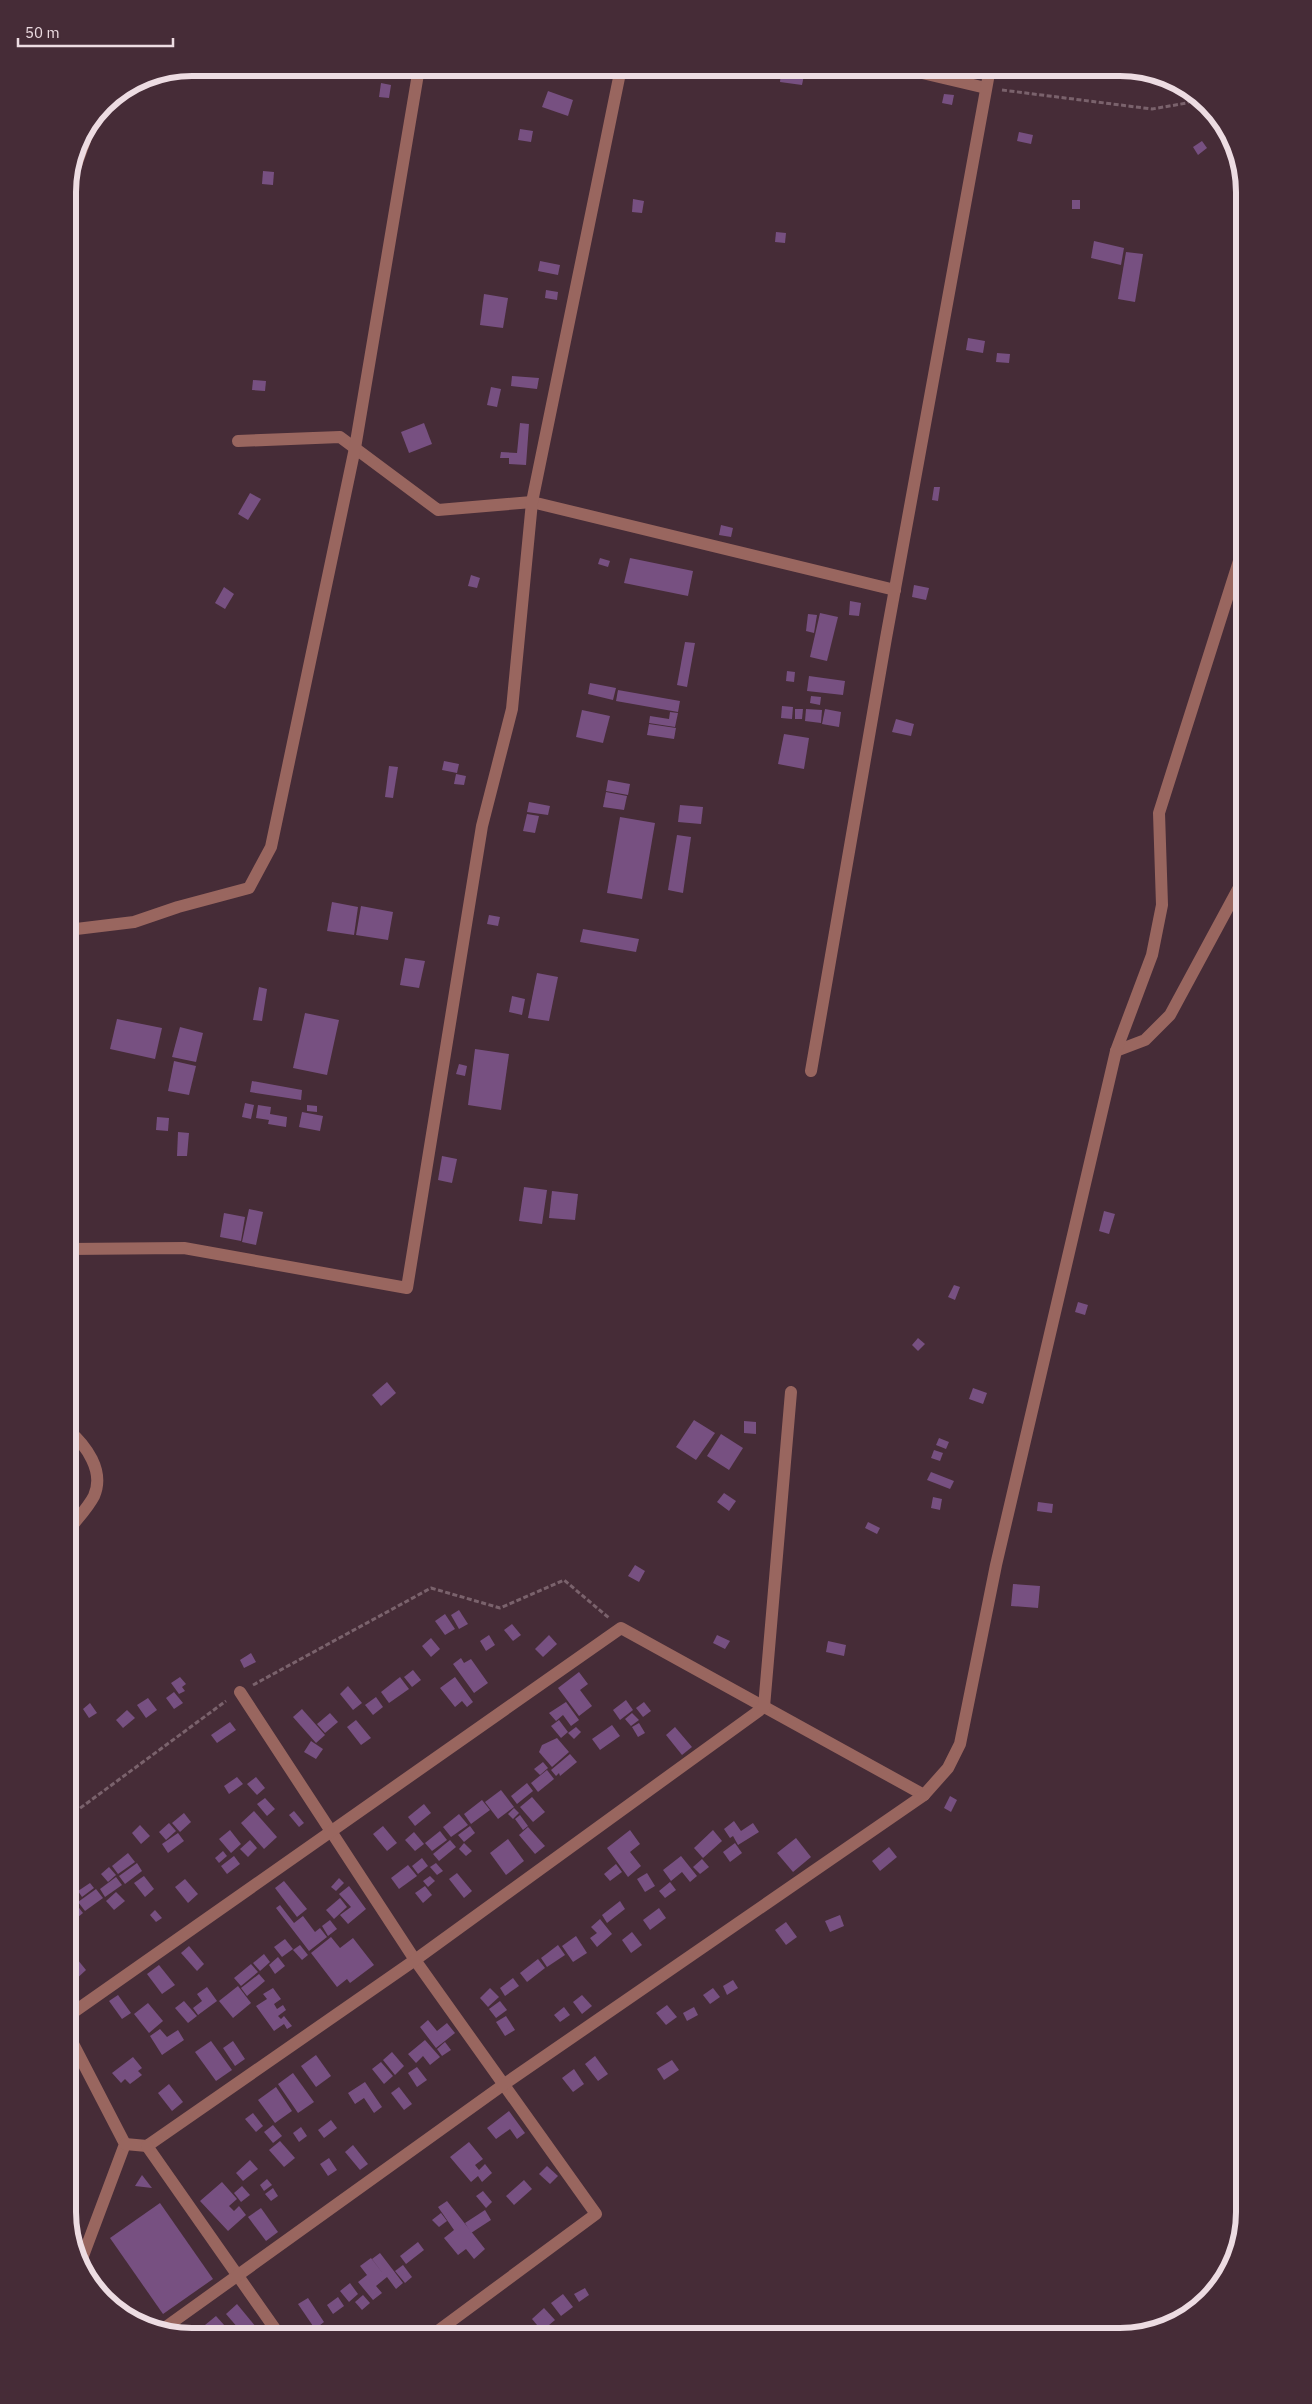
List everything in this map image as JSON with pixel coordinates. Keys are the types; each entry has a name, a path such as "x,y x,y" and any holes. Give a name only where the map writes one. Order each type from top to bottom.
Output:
{"street":[{"path":"76,929 134,922 178,907 249,888 271,847 355,448 418,76"},
{"path":"76,1249 184,1248 407,1288 482,826 512,709 532,502 619,76"},
{"path":"935,76 986,88"},
{"path":"811,1071 895,590 988,76"},
{"path":"238,441 340,437 438,510 532,502 895,590"},
{"path":"167,2325 503,2085 924,1795 948,1768 960,1744 996,1565 1116,1051 1152,955 1162,905 1159,813 1236,570"},
{"path":"1116,1051 1145,1040 1170,1015 1236,893"},
{"path":"125,2144 147,2146 415,1960 764,1707 791,1392"},
{"path":"76,1437 92,1458 96,1477 94,1495 76,1520"},
{"path":"76,2010 621,1628 924,1795"},
{"path":"240,1692 415,1960 596,2214 441,2328"},
{"path":"76,2049 125,2144 84,2254"},
{"path":"147,2146 274,2328"}],"path":[{"path":"986,88 1152,109 1187,103 1191,101"},
{"path":"76,1811 240,1692 431,1588 500,1608 564,1580 621,1628"}],"building":[{"path":"781,76 804,76 802,85 780,82"},
{"path":"381,83 391,85 389,98 379,97"},
{"path":"548,91 573,100 568,116 542,107"},
{"path":"944,94 954,95 952,105 942,103"},
{"path":"520,129 533,131 531,142 518,140"},
{"path":"1019,132 1033,135 1031,144 1017,141"},
{"path":"1202,141 1207,148 1198,155 1193,147"},
{"path":"263,171 274,172 273,185 262,184"},
{"path":"633,199 644,201 642,213 632,212"},
{"path":"1072,200 1080,200 1080,209 1072,209"},
{"path":"776,232 786,233 785,243 775,242"},
{"path":"1094,241 1124,248 1121,265 1091,258"},
{"path":"1126,252 1143,254 1135,302 1118,299"},
{"path":"540,261 560,265 558,275 538,271"},
{"path":"546,290 558,292 557,300 545,298"},
{"path":"484,294 508,298 503,328 480,325"},
{"path":"968,338 985,341 983,353 966,350"},
{"path":"997,353 1010,354 1009,363 996,362"},
{"path":"512,376 539,378 537,389 511,386"},
{"path":"253,380 266,381 265,391 252,390"},
{"path":"491,387 501,389 497,407 487,405"},
{"path":"424,423 432,444 409,453 401,432"},
{"path":"520,423 529,424 526,465 509,464 509,458 500,458 501,452 517,453"},
{"path":"934,487 940,487 938,501 932,500"},
{"path":"250,493 261,499 248,520 238,514"},
{"path":"721,525 733,528 731,537 719,535"},
{"path":"600,558 610,561 608,567 598,564"},
{"path":"630,558 693,571 688,596 624,583"},
{"path":"471,575 480,578 477,588 468,586"},
{"path":"914,585 929,588 926,600 912,597"},
{"path":"224,587 234,594 225,609 215,603"},
{"path":"850,601 861,603 859,616 849,615"},
{"path":"820,613 838,617 827,661 810,657"},
{"path":"808,614 817,615 814,633 806,631"},
{"path":"685,642 695,643 687,687 677,685"},
{"path":"787,671 795,672 794,682 786,681"},
{"path":"809,676 845,681 843,695 807,691"},
{"path":"590,683 616,688 613,700 588,694"},
{"path":"618,690 680,701 678,712 616,701"},
{"path":"811,696 821,697 820,705 810,703"},
{"path":"782,706 793,707 792,719 781,718"},
{"path":"795,709 803,709 802,719 795,719"},
{"path":"806,709 822,710 821,723 805,721"},
{"path":"825,709 841,712 839,727 822,724"},
{"path":"582,710 610,716 603,743 576,737"},
{"path":"670,712 678,713 675,727 649,723 650,716 669,719"},
{"path":"896,719 914,724 911,736 892,732"},
{"path":"649,724 676,728 674,739 647,735"},
{"path":"784,734 809,738 804,769 778,764"},
{"path":"444,761 459,764 457,773 442,770"},
{"path":"389,766 398,767 393,798 385,797"},
{"path":"456,774 466,776 464,785 454,784"},
{"path":"608,780 630,784 628,795 606,791"},
{"path":"606,792 627,796 624,810 603,807"},
{"path":"529,802 550,806 548,815 527,812"},
{"path":"680,805 703,807 701,824 678,822"},
{"path":"527,814 539,816 535,833 523,831"},
{"path":"620,817 655,823 642,899 607,893"},
{"path":"677,835 691,837 683,893 668,890"},
{"path":"332,902 358,907 354,935 327,931"},
{"path":"361,906 393,912 388,940 356,935"},
{"path":"489,915 500,917 498,926 487,924"},
{"path":"583,929 639,939 636,952 580,942"},
{"path":"405,958 425,961 419,988 400,985"},
{"path":"537,973 558,977 549,1021 528,1018"},
{"path":"259,987 267,989 262,1021 253,1020"},
{"path":"512,996 525,999 522,1015 509,1012"},
{"path":"305,1013 339,1020 327,1075 293,1068"},
{"path":"117,1019 162,1028 155,1059 110,1049"},
{"path":"180,1027 203,1033 196,1062 172,1057"},
{"path":"475,1049 509,1054 501,1110 468,1105"},
{"path":"174,1061 196,1066 189,1095 168,1091"},
{"path":"459,1064 467,1066 465,1076 456,1074"},
{"path":"252,1081 302,1090 301,1100 250,1092"},
{"path":"245,1103 254,1105 251,1119 242,1117"},
{"path":"258,1105 271,1107 270,1114 287,1117 286,1127 268,1124 269,1120 256,1118"},
{"path":"307,1105 317,1106 317,1112 307,1111"},
{"path":"302,1112 323,1116 320,1131 299,1127"},
{"path":"157,1117 169,1118 168,1131 156,1130"},
{"path":"178,1132 189,1133 187,1156 177,1156"},
{"path":"442,1156 457,1159 452,1183 438,1180"},
{"path":"524,1187 547,1190 542,1224 519,1221"},
{"path":"552,1191 578,1194 575,1220 549,1218"},
{"path":"249,1209 263,1212 256,1245 242,1242"},
{"path":"1104,1211 1115,1214 1109,1234 1099,1231"},
{"path":"224,1213 245,1217 241,1241 220,1237"},
{"path":"954,1285 960,1287 955,1300 948,1297"},
{"path":"1078,1302 1088,1305 1085,1315 1075,1312"},
{"path":"918,1338 925,1344 918,1351 912,1345"},
{"path":"387,1382 396,1393 381,1406 372,1395"},
{"path":"973,1388 987,1393 983,1404 969,1399"},
{"path":"694,1420 715,1433 696,1460 676,1447"},
{"path":"744,1421 756,1422 756,1434 744,1433"},
{"path":"721,1434 743,1448 729,1470 707,1456"},
{"path":"939,1438 949,1442 946,1449 936,1445"},
{"path":"934,1450 943,1453 940,1461 931,1458"},
{"path":"931,1472 954,1481 950,1489 927,1480"},
{"path":"724,1493 736,1501 729,1511 717,1502"},
{"path":"933,1497 942,1499 940,1510 931,1508"},
{"path":"1038,1502 1053,1504 1052,1513 1037,1511"},
{"path":"868,1522 880,1528 877,1534 865,1528"},
{"path":"635,1565 645,1571 639,1582 628,1576"},
{"path":"1013,1584 1040,1586 1038,1608 1011,1606"},
{"path":"459,1610 468,1624 459,1629 451,1615"},
{"path":"445,1614 455,1629 445,1635 435,1621"},
{"path":"512,1624 521,1635 513,1641 504,1630"},
{"path":"489,1635 495,1645 486,1651 480,1641"},
{"path":"549,1635 557,1644 543,1657 535,1649"},
{"path":"717,1635 730,1641 725,1649 713,1643"},
{"path":"431,1638 440,1649 431,1657 422,1646"},
{"path":"828,1641 846,1645 844,1656 826,1652"},
{"path":"251,1653 256,1662 244,1668 240,1660"},
{"path":"461,1658 464,1663 471,1659 488,1683 474,1693 453,1664"},
{"path":"413,1670 421,1680 412,1687 404,1677"},
{"path":"579,1672 588,1684 580,1690 592,1706 579,1716 558,1688"},
{"path":"180,1677 186,1684 182,1687 185,1691 179,1694 171,1683"},
{"path":"400,1677 409,1689 389,1703 381,1692"},
{"path":"455,1677 473,1702 467,1707 462,1701 455,1707 440,1688"},
{"path":"348,1686 362,1703 353,1710 340,1694"},
{"path":"174,1692 183,1703 174,1709 166,1698"},
{"path":"376,1697 383,1707 373,1715 365,1705"},
{"path":"148,1698 157,1710 146,1718 137,1705"},
{"path":"626,1700 633,1710 620,1720 613,1710"},
{"path":"566,1702 579,1720 571,1726 563,1715 556,1721 549,1713"},
{"path":"644,1702 651,1711 643,1717 636,1708"},
{"path":"90,1703 97,1713 89,1718 83,1709"},
{"path":"302,1709 325,1735 316,1743 293,1717"},
{"path":"127,1710 135,1718 123,1728 116,1720"},
{"path":"330,1713 338,1722 325,1733 317,1724"},
{"path":"632,1713 639,1720 631,1726 625,1719"},
{"path":"356,1720 371,1738 361,1745 347,1727"},
{"path":"559,1720 568,1732 561,1738 551,1726"},
{"path":"230,1722 236,1730 217,1743 211,1735"},
{"path":"639,1723 645,1733 638,1737 632,1727"},
{"path":"612,1725 620,1736 600,1750 592,1739"},
{"path":"576,1727 581,1732 574,1739 568,1733"},
{"path":"675,1727 692,1747 682,1755 666,1735"},
{"path":"557,1738 569,1752 552,1767 539,1752 542,1745"},
{"path":"311,1741 323,1749 316,1759 304,1752"},
{"path":"570,1754 577,1762 560,1776 559,1773 556,1776 551,1770"},
{"path":"543,1762 548,1768 540,1775 534,1769"},
{"path":"547,1770 554,1779 538,1792 531,1783"},
{"path":"237,1777 243,1784 229,1794 224,1786"},
{"path":"256,1777 265,1788 257,1795 247,1784"},
{"path":"527,1783 533,1791 517,1804 511,1796"},
{"path":"501,1790 514,1807 498,1819 485,1802"},
{"path":"950,1796 957,1800 951,1812 944,1808"},
{"path":"532,1797 545,1812 533,1822 520,1807"},
{"path":"265,1798 275,1809 267,1816 257,1804"},
{"path":"482,1800 490,1810 471,1824 464,1814"},
{"path":"424,1804 431,1813 415,1826 408,1817"},
{"path":"514,1808 519,1813 513,1819 508,1814"},
{"path":"254,1811 277,1837 264,1849 241,1823"},
{"path":"294,1811 304,1823 299,1827 289,1815"},
{"path":"184,1813 191,1822 180,1832 172,1823"},
{"path":"459,1814 468,1825 451,1837 443,1827"},
{"path":"520,1815 528,1826 523,1830 515,1819"},
{"path":"734,1821 741,1831 753,1823 759,1832 738,1845 733,1836 730,1838 724,1829"},
{"path":"169,1823 176,1831 166,1840 159,1832"},
{"path":"140,1825 150,1836 141,1844 132,1833"},
{"path":"383,1826 397,1843 387,1851 373,1834"},
{"path":"470,1826 475,1833 464,1842 458,1835"},
{"path":"528,1827 545,1846 535,1854 519,1835"},
{"path":"230,1830 241,1844 231,1853 219,1839"},
{"path":"630,1830 640,1844 630,1852 641,1866 628,1877 607,1848"},
{"path":"713,1830 722,1841 703,1858 694,1848"},
{"path":"440,1831 447,1840 432,1851 425,1843"},
{"path":"414,1832 424,1844 415,1851 405,1840"},
{"path":"178,1833 184,1841 168,1853 162,1844"},
{"path":"796,1838 811,1857 793,1872 777,1853"},
{"path":"508,1839 524,1861 506,1875 490,1853"},
{"path":"250,1840 257,1848 248,1857 240,1849"},
{"path":"450,1840 456,1847 439,1861 433,1854"},
{"path":"464,1843 472,1851 466,1856 459,1849"},
{"path":"735,1843 742,1853 730,1862 723,1852"},
{"path":"889,1847 897,1857 880,1871 872,1861"},
{"path":"223,1851 227,1856 219,1863 215,1858"},
{"path":"128,1853 135,1862 118,1874 112,1866"},
{"path":"234,1856 240,1864 227,1874 221,1866"},
{"path":"681,1856 697,1876 690,1882 682,1872 671,1881 663,1870"},
{"path":"422,1858 428,1866 418,1874 412,1866"},
{"path":"702,1859 709,1867 700,1874 693,1867"},
{"path":"137,1863 142,1871 125,1884 119,1876"},
{"path":"436,1863 443,1871 437,1875 430,1867"},
{"path":"616,1864 622,1872 610,1881 604,1874"},
{"path":"408,1865 417,1876 399,1889 391,1878"},
{"path":"109,1867 116,1875 108,1882 101,1874"},
{"path":"457,1873 472,1891 464,1898 449,1879"},
{"path":"647,1873 655,1886 645,1892 637,1879"},
{"path":"144,1876 154,1889 145,1897 134,1883"},
{"path":"430,1876 435,1881 428,1887 423,1881"},
{"path":"116,1877 122,1885 105,1897 100,1889"},
{"path":"339,1878 344,1883 336,1891 331,1887"},
{"path":"185,1879 198,1894 188,1903 175,1887"},
{"path":"284,1881 307,1909 297,1917 275,1888"},
{"path":"670,1882 676,1890 665,1898 659,1891"},
{"path":"90,1883 94,1888 82,1897 78,1891"},
{"path":"349,1886 366,1909 348,1924 340,1915 351,1907 339,1894"},
{"path":"425,1886 432,1895 423,1903 415,1893"},
{"path":"96,1889 103,1898 85,1911 78,1902"},
{"path":"116,1892 125,1901 114,1910 106,1901"},
{"path":"340,1898 347,1907 334,1919 326,1910"},
{"path":"620,1901 625,1909 607,1923 602,1915"},
{"path":"76,1904 83,1913 76,1919"},
{"path":"280,1905 294,1923 303,1916 315,1932 320,1928 327,1937 309,1951 276,1908"},
{"path":"659,1908 666,1918 650,1930 643,1920"},
{"path":"155,1910 162,1918 156,1922 150,1915"},
{"path":"840,1915 844,1926 830,1932 825,1921"},
{"path":"600,1919 612,1934 597,1947 590,1938 597,1933 591,1927"},
{"path":"330,1920 337,1929 328,1936 322,1926"},
{"path":"786,1922 797,1937 786,1945 775,1930"},
{"path":"632,1932 642,1945 631,1953 622,1940"},
{"path":"576,1936 587,1953 573,1962 562,1946"},
{"path":"331,1937 340,1948 353,1938 374,1965 350,1983 347,1979 337,1987 311,1953"},
{"path":"285,1939 293,1949 282,1957 274,1947"},
{"path":"300,1945 308,1955 302,1960 293,1950"},
{"path":"558,1945 565,1955 547,1967 541,1958"},
{"path":"189,1946 204,1964 197,1971 181,1953"},
{"path":"264,1954 270,1962 260,1971 253,1963"},
{"path":"278,1957 285,1966 275,1974 269,1965"},
{"path":"76,1958 86,1970 76,1979"},
{"path":"538,1959 545,1968 527,1982 520,1973"},
{"path":"251,1964 258,1972 241,1986 234,1978"},
{"path":"159,1965 175,1985 162,1994 147,1974"},
{"path":"259,1974 265,1981 247,1996 241,1988"},
{"path":"513,1978 519,1986 505,1996 500,1988"},
{"path":"733,1980 738,1988 727,1995 723,1986"},
{"path":"238,1986 251,2003 233,2018 219,2001"},
{"path":"207,1987 217,2001 198,2015 193,2008 202,2001 197,1994"},
{"path":"273,1988 281,1999 274,2004 277,2009 283,2005 286,2010 278,2016 281,2019 284,2016 292,2026 287,2029 284,2024 274,2031 256,2006 267,1999 263,1994"},
{"path":"490,1988 499,1997 488,2007 480,1998"},
{"path":"713,1988 720,1997 710,2004 703,1995"},
{"path":"118,1995 131,2013 122,2019 109,2001"},
{"path":"582,1995 592,2006 582,2014 573,2002"},
{"path":"184,2001 197,2016 188,2023 175,2008"},
{"path":"500,2001 507,2010 496,2018 489,2009"},
{"path":"148,2003 163,2021 149,2033 134,2014"},
{"path":"667,2005 677,2017 666,2025 656,2013"},
{"path":"564,2007 570,2015 560,2022 554,2015"},
{"path":"694,2007 698,2015 687,2021 683,2013"},
{"path":"506,2016 515,2030 505,2036 496,2022"},
{"path":"428,2020 437,2031 447,2023 455,2033 436,2048 420,2027"},
{"path":"160,2029 167,2037 178,2030 184,2040 162,2055 150,2036"},
{"path":"425,2040 440,2057 430,2065 423,2056 416,2063 408,2054"},
{"path":"211,2041 232,2070 216,2081 195,2052"},
{"path":"233,2041 245,2059 235,2066 223,2048"},
{"path":"445,2042 451,2050 442,2056 437,2049"},
{"path":"392,2052 404,2066 395,2075 383,2060"},
{"path":"316,2055 331,2076 316,2087 301,2066"},
{"path":"595,2056 608,2074 598,2081 585,2064"},
{"path":"133,2057 142,2068 138,2071 142,2075 130,2084 125,2079 121,2083 112,2073"},
{"path":"672,2060 679,2070 664,2080 657,2069"},
{"path":"381,2062 393,2076 384,2084 372,2069"},
{"path":"417,2067 427,2080 417,2087 408,2073"},
{"path":"574,2069 584,2084 573,2092 562,2078"},
{"path":"293,2073 314,2102 298,2113 278,2084"},
{"path":"365,2082 382,2107 374,2113 364,2098 355,2104 348,2093"},
{"path":"169,2084 183,2102 172,2111 158,2093"},
{"path":"276,2087 292,2111 275,2123 258,2100"},
{"path":"399,2087 412,2104 404,2110 391,2093"},
{"path":"509,2111 525,2133 517,2139 510,2129 496,2139 487,2128"},
{"path":"253,2113 263,2126 256,2132 245,2119"},
{"path":"331,2120 337,2128 324,2138 318,2130"},
{"path":"273,2125 282,2136 273,2143 264,2132"},
{"path":"301,2127 307,2136 299,2142 293,2133"},
{"path":"280,2141 295,2158 284,2167 269,2150"},
{"path":"469,2142 483,2159 475,2165 479,2170 485,2164 492,2173 482,2182 478,2176 471,2182 450,2157"},
{"path":"353,2145 368,2164 360,2170 345,2152"},
{"path":"329,2158 337,2170 328,2176 320,2164"},
{"path":"250,2160 258,2169 243,2181 236,2173"},
{"path":"547,2166 558,2176 550,2184 539,2174"},
{"path":"142,2175 152,2188 135,2186"},
{"path":"267,2179 272,2185 264,2191 260,2185"},
{"path":"524,2180 532,2189 514,2205 506,2196"},
{"path":"222,2182 237,2199 229,2206 234,2211 239,2206 246,2215 228,2231 200,2201"},
{"path":"242,2186 250,2195 241,2202 234,2193"},
{"path":"273,2188 278,2196 271,2201 265,2194"},
{"path":"483,2191 492,2202 486,2208 476,2196"},
{"path":"447,2201 485,2249 474,2259 466,2249 458,2255 444,2238 454,2230 438,2207"},
{"path":"160,2203 213,2279 163,2314 110,2238"},
{"path":"261,2208 278,2232 266,2241 248,2217"},
{"path":"485,2210 491,2220 471,2233 465,2223"},
{"path":"441,2213 447,2221 439,2227 432,2220"},
{"path":"418,2242 424,2250 406,2264 400,2256"},
{"path":"380,2253 403,2283 396,2289 387,2277 376,2286 382,2293 373,2300 358,2282 367,2275 360,2266 371,2258 384,2275 372,2259"},
{"path":"403,2265 412,2277 405,2283 395,2271"},
{"path":"350,2283 358,2294 349,2302 340,2291"},
{"path":"585,2288 589,2295 579,2302 574,2294"},
{"path":"563,2294 573,2307 561,2316 551,2303"},
{"path":"363,2295 370,2303 362,2310 355,2302"},
{"path":"338,2297 344,2306 333,2314 327,2305"},
{"path":"308,2298 324,2322 314,2328 298,2304"},
{"path":"237,2304 256,2327 238,2328 226,2314"},
{"path":"544,2308 555,2320 546,2328 540,2328 532,2319"},
{"path":"216,2316 227,2328 208,2328 205,2325"}]}
